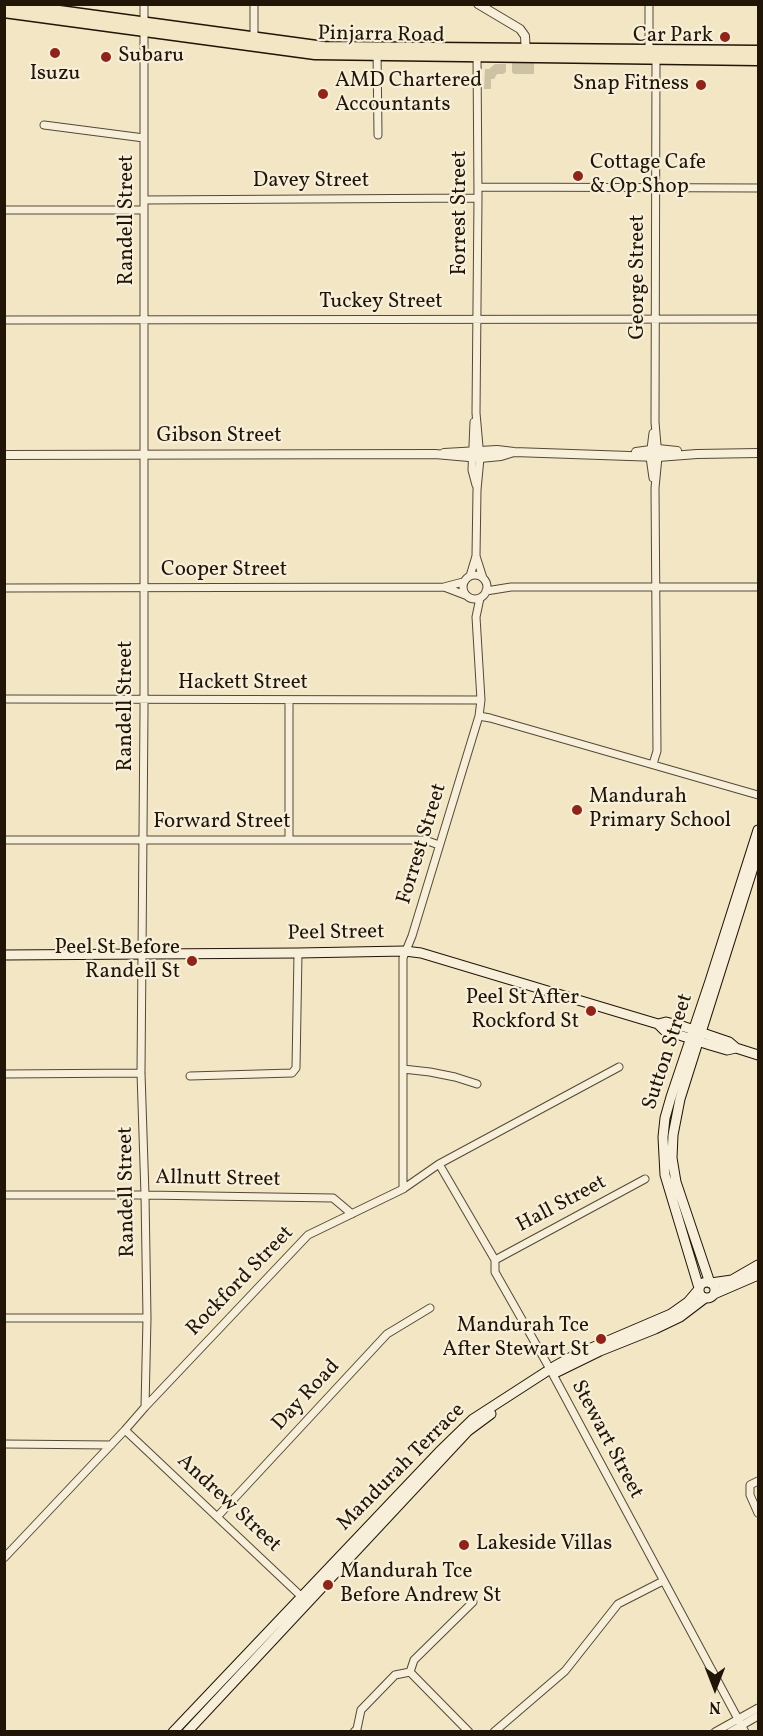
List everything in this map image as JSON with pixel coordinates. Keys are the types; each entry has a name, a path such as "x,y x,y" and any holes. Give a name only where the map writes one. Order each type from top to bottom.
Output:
{"main road":[{"name":"Pinjarra Road","path":"8,4 144,27"},
{"name":"Pinjarra Road","path":"4,12 144,27 254,42 315,54 477,53 759,60"},
{"name":"Pinjarra Road","path":"651,57 759,51"},
{"name":"Sutton Street","path":"714,982 759,830"},
{"name":"Sutton Street","path":"699,1288 665,1175 663,1137 665,1118 676,1098 759,852"},
{"name":"Peel Street","path":"4,955 405,951 421,953 658,1023 666,1022 727,1050 736,1048 759,1054"},
{"name":"Sutton Street","path":"676,1098 672,1158 676,1182 710,1283"},
{"path":"710,1283 714,1287 710,1296 701,1295 699,1288 703,1283 732,1280 759,1265"},
{"name":"Mandurah Terrace","path":"551,1372 656,1329 680,1317 710,1296 759,1275"},
{"name":"Mandurah Terrace","path":"173,1731 468,1431 581,1352 671,1314 688,1302 699,1288"},
{"name":"Mandurah Terrace","path":"187,1731 305,1599"}],"street":[{"name":"Randell Street","path":"144,4 144,700 141,1073 147,1318 145,1407"},
{"path":"254,4 254,42"},
{"path":"478,4 520,29 525,36 526,54"},
{"name":"George Street","path":"649,4 656,189 654,453 657,751 653,764"},
{"path":"377,52 378,135"},
{"name":"Forrest Street","path":"470,576 476,556 477,490 473,430 476,413 477,320 477,53"},
{"path":"44,125 144,138"},
{"path":"478,187 759,188"},
{"name":"Davey Street","path":"144,200 478,198"},
{"path":"4,210 144,210"},
{"name":"Tuckey Street","path":"4,320 759,319"},
{"name":"Gibson Street","path":"4,455 435,454 454,451 476,454 497,450 609,455 759,453"},
{"name":"Forrest Street","path":"476,556 484,580"},
{"path":"511,587 484,580 477,575 470,576 464,582 463,589 467,596 476,599 486,591 511,587 759,587"},
{"path":"484,580 486,591"},
{"name":"Cooper Street","path":"4,588 444,587 464,582"},
{"name":"Cooper Street","path":"444,587 467,596"},
{"name":"Forrest Street","path":"467,596 476,617"},
{"name":"Forrest Street","path":"403,1189 403,958 412,936 478,716 481,700 476,617 480,598"},
{"name":"Hackett Street","path":"4,699 481,700"},
{"path":"289,700 289,839"},
{"path":"478,716 759,795"},
{"name":"Forward Street","path":"4,840 425,840 439,845"},
{"path":"190,1076 292,1073 296,1068 298,953"},
{"name":"Rockford Street","path":"4,1558 308,1235 403,1189 439,1164 619,1067"},
{"path":"403,1070 430,1072 477,1084"},
{"path":"4,1074 141,1073"},
{"name":"Stewart Street","path":"439,1164 495,1260 495,1272 742,1725"},
{"name":"Hall Street","path":"495,1260 645,1179"},
{"name":"Allnutt Street","path":"4,1195 333,1198 352,1214"},
{"name":"Day Road","path":"217,1517 387,1334 430,1308"},
{"path":"4,1318 147,1318"},
{"name":"Andrew Street","path":"125,1430 305,1599"},
{"path":"4,1444 111,1445"},
{"path":"759,1481 750,1485 750,1495 759,1513"},
{"path":"494,1731 565,1671 618,1604 663,1581"},
{"path":"410,1672 414,1660 473,1602"},
{"path":"354,1731 357,1729 361,1710 395,1675 410,1672"},
{"path":"410,1672 469,1731"},
{"path":"715,1731 742,1725 759,1708"},
{"path":"730,1731 759,1716"}],"shaded area":[{"path":"512,63 534,63 534,74 514,74"},
{"path":"495,64 506,64 506,72 497,74 494,79 491,79 491,89 484,89 485,69"}],"place":[{"name":"Car Park","path":"725,37"},
{"name":"Isuzu","path":"55,53"},
{"name":"Subaru","path":"106,57"},
{"name":"Snap Fitness","path":"701,85"},
{"name":"AMD Chartered Accountants","path":"323,94"},
{"name":"Cottage Cafe & Op Shop","path":"578,176"},
{"name":"Mandurah Primary School","path":"577,810"},
{"name":"Peel St Before Randell St","path":"192,961"},
{"name":"Peel St After Rockford St","path":"591,1011"},
{"name":"Mandurah Tce After Stewart St","path":"601,1339"},
{"name":"Lakeside Villas","path":"464,1545"},
{"name":"Mandurah Tce Before Andrew St","path":"328,1585"}]}
